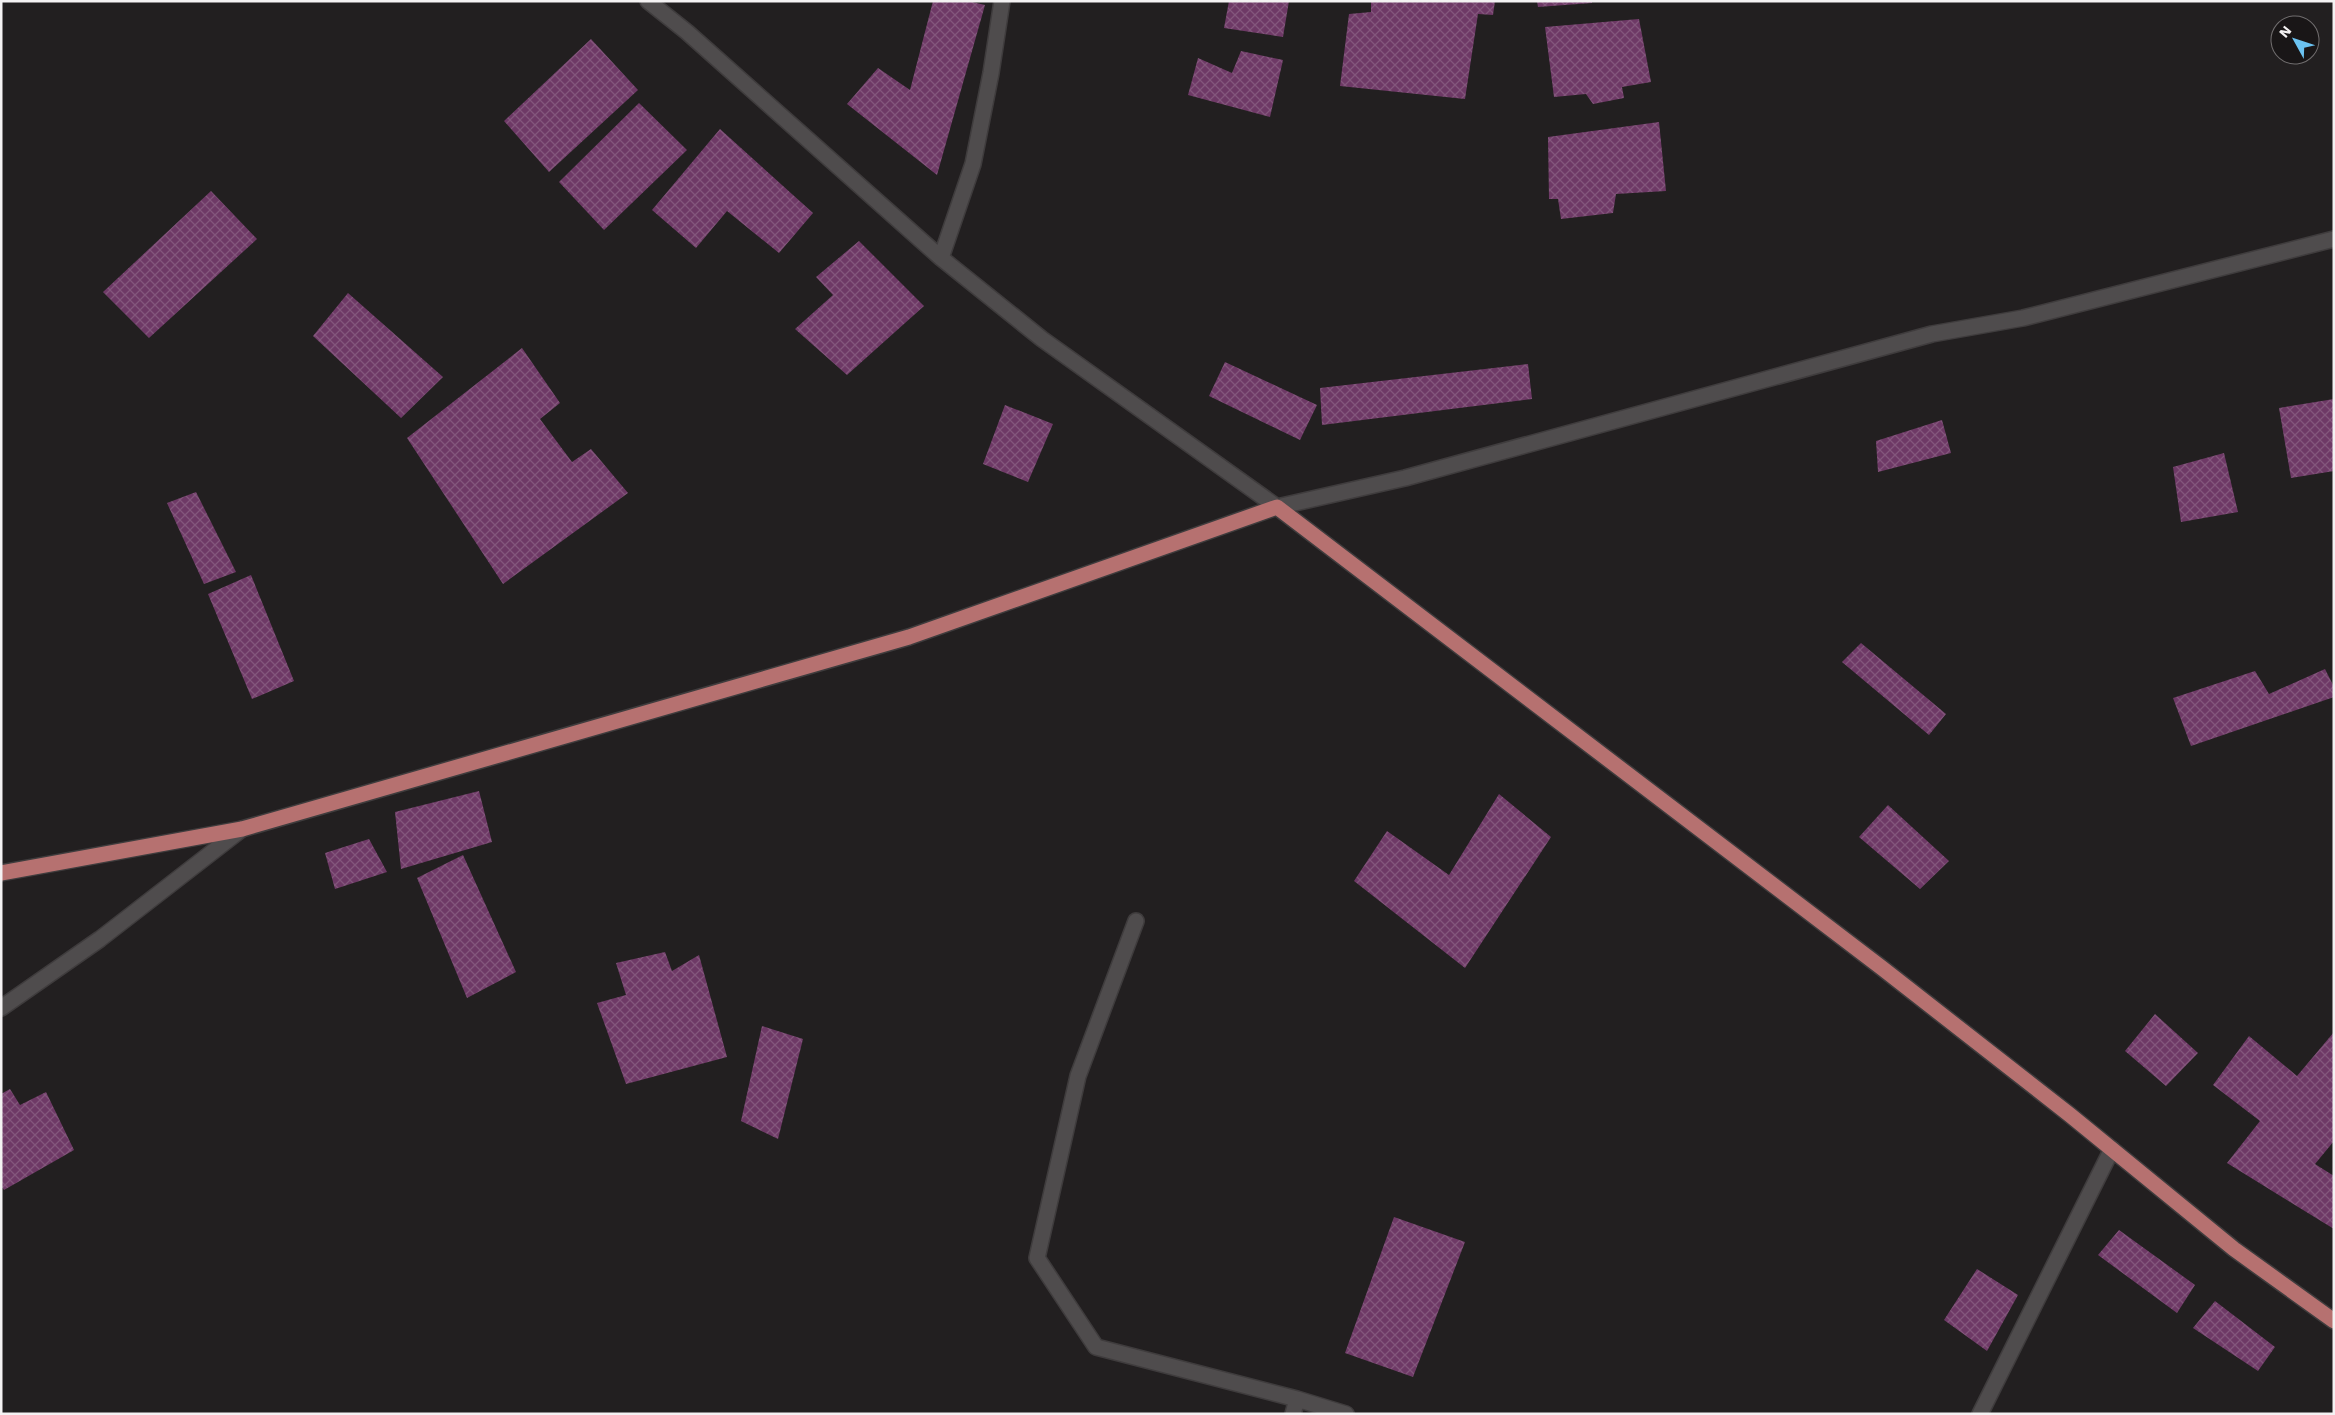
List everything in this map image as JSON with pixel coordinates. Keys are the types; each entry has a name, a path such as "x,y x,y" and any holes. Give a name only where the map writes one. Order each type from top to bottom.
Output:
{"main road":[{"path":"1,873 242,829 909,637 1277,507 1874,962 2112,1149 2234,1249 2334,1321"}],"street":[{"path":"648,1 687,32 941,258 1042,339 1277,507 1405,478 1932,334 2023,318 2334,239"},
{"path":"941,258 973,164 991,73 1002,1"},
{"path":"1,1008 100,939 242,829"},
{"path":"1136,921 1078,1076 1037,1258 1096,1347 1297,1399 1346,1414"},
{"path":"1980,1414 2112,1149"},
{"path":"1293,1414 1297,1399"}],"building":[{"path":"933,1 968,1 985,5 937,175 847,104 878,68 910,90"},
{"path":"1229,1 1289,1 1283,37 1224,28"},
{"path":"1371,1 1495,1 1493,15 1478,14 1465,99 1340,86 1349,14 1371,12"},
{"path":"1537,1 1592,1 1592,3 1538,7"},
{"path":"1639,19 1651,82 1622,87 1624,98 1593,104 1586,94 1554,97 1545,27"},
{"path":"591,39 638,90 549,172 504,121"},
{"path":"1241,51 1283,60 1270,117 1188,95 1198,58 1232,73"},
{"path":"639,103 687,150 604,230 559,182"},
{"path":"1659,122 1666,191 1616,194 1613,213 1561,219 1558,199 1549,199 1548,137"},
{"path":"720,129 813,213 779,253 727,211 696,248 652,210"},
{"path":"211,191 257,239 149,338 103,292"},
{"path":"859,241 924,306 847,375 795,329 833,295 816,277"},
{"path":"348,293 443,377 401,418 313,336"},
{"path":"522,348 560,403 540,419 572,462 591,449 628,493 503,584 407,438"},
{"path":"1225,362 1317,405 1300,440 1209,396"},
{"path":"1528,364 1532,399 1322,425 1320,388"},
{"path":"2334,399 2334,471 2291,478 2279,408"},
{"path":"1005,405 1053,424 1028,482 983,464"},
{"path":"1942,420 1951,453 1878,472 1876,441"},
{"path":"2224,453 2238,512 2181,522 2173,467"},
{"path":"196,492 236,572 204,584 167,503"},
{"path":"251,575 294,681 252,699 208,594"},
{"path":"1861,643 1946,714 1929,735 1842,662"},
{"path":"2325,669 2334,687 2334,697 2191,746 2173,698 2255,671 2269,694"},
{"path":"479,791 492,842 401,869 395,812"},
{"path":"1499,794 1551,837 1465,968 1354,881 1387,831 1449,875"},
{"path":"1888,805 1949,861 1920,889 1859,837"},
{"path":"369,839 387,872 335,889 325,853"},
{"path":"463,855 516,972 467,998 417,878"},
{"path":"665,952 672,971 699,955 727,1057 626,1084 597,1003 626,995 616,963"},
{"path":"2155,1014 2198,1053 2166,1086 2125,1051"},
{"path":"762,1026 803,1039 778,1139 741,1121"},
{"path":"2334,1032 2334,1141 2315,1164 2334,1176 2334,1229 2227,1163 2260,1121 2213,1085 2249,1036 2297,1076"},
{"path":"10,1089 20,1105 46,1092 74,1150 4,1190 1,1186 1,1094"},
{"path":"1394,1217 1465,1242 1413,1377 1345,1353"},
{"path":"2119,1230 2195,1285 2177,1313 2098,1255"},
{"path":"1977,1269 2018,1295 1987,1351 1944,1320"},
{"path":"2215,1301 2275,1347 2258,1371 2193,1328"}]}
